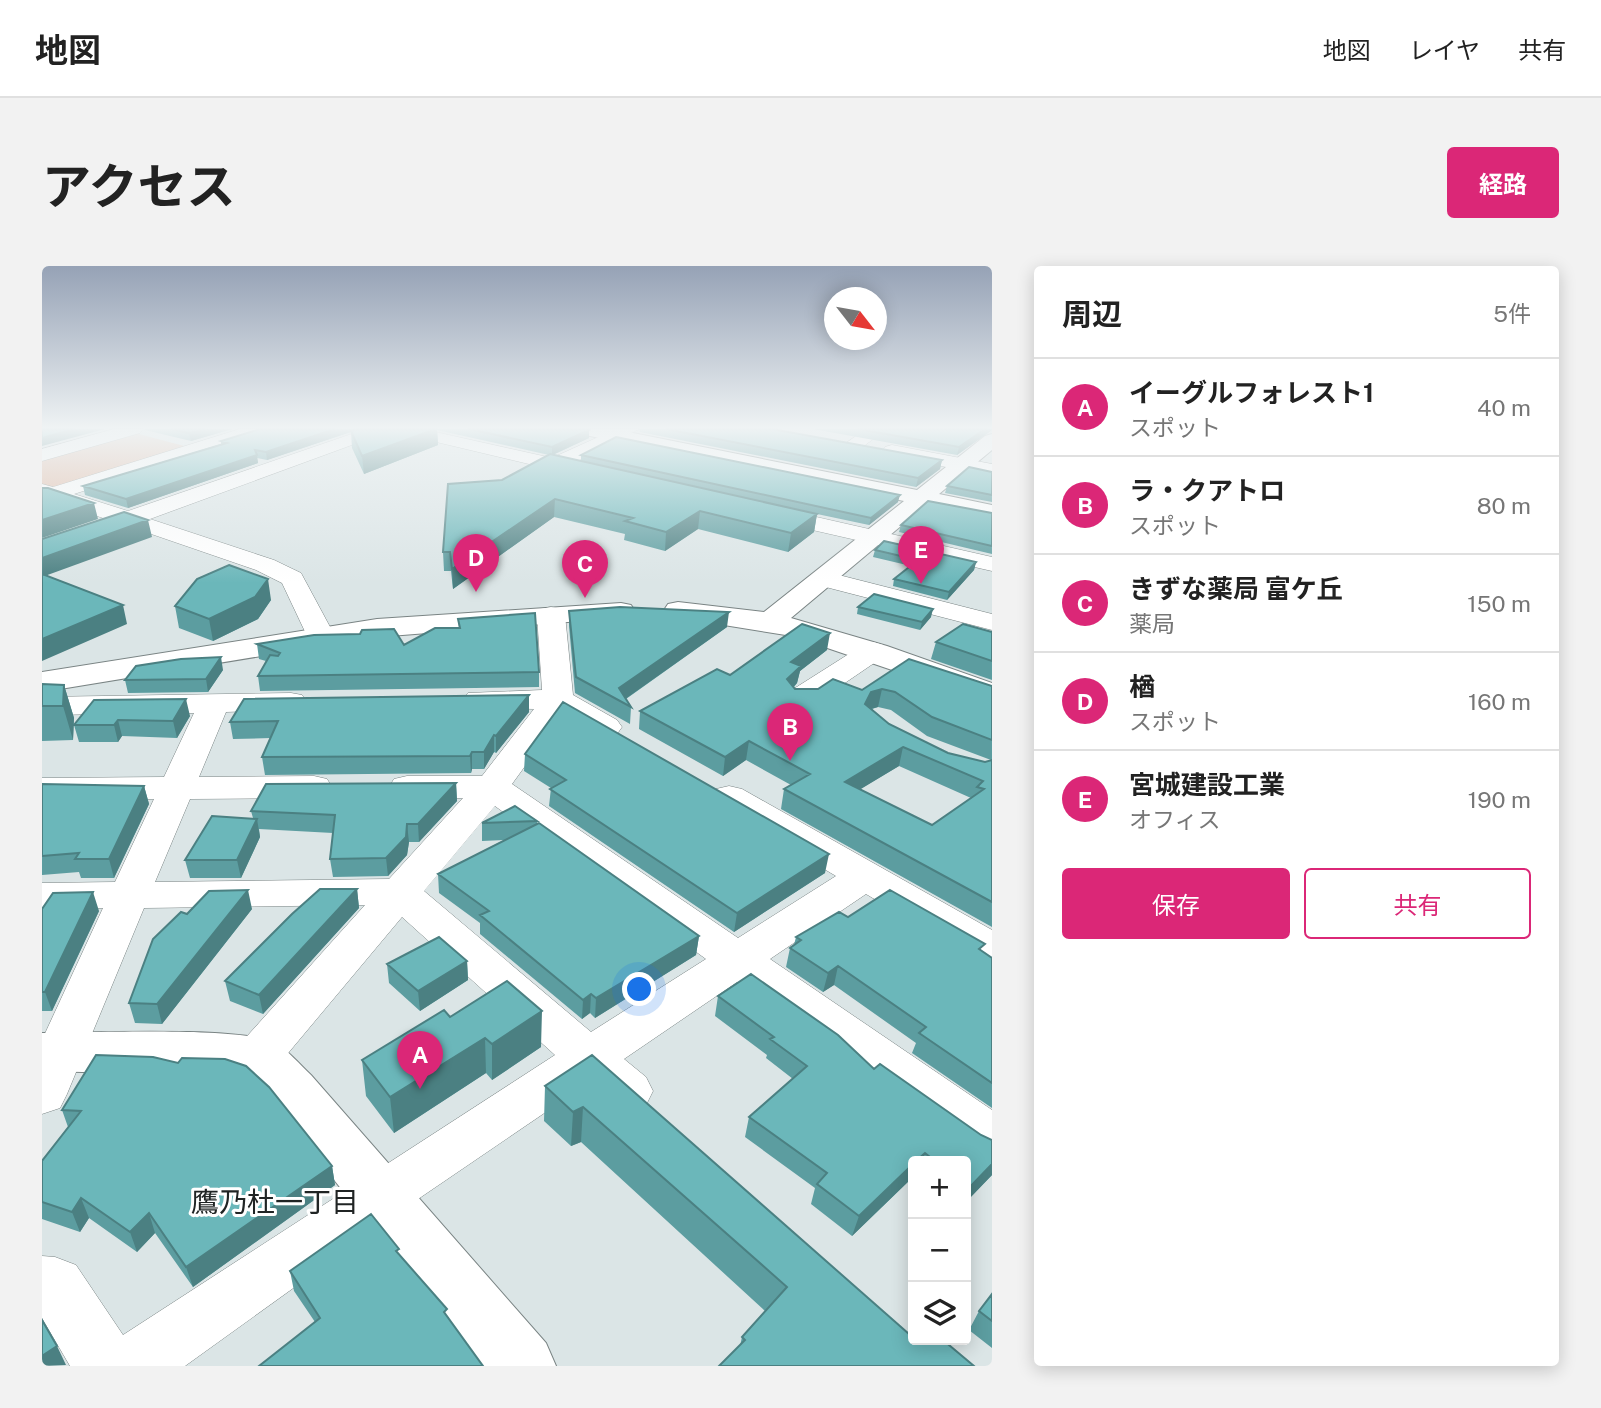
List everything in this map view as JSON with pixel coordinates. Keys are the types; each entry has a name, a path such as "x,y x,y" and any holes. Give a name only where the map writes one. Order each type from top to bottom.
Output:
{"street":[{"path":"45,493 87,480"},
{"path":"42,549 237,480"},
{"path":"843,480 992,512"},
{"path":"772,620 944,480"},
{"path":"45,493 265,565 292,578 322,638"},
{"path":"746,508 992,564"},
{"path":"823,579 992,622"},
{"path":"42,682 377,628 649,609 699,611 772,620 873,651 992,694"},
{"path":"257,1057 492,787 558,699 551,615"},
{"path":"803,696 873,651"},
{"path":"447,700 558,699 641,747"},
{"path":"42,706 324,702"},
{"path":"214,703 129,896 49,1066 257,1057 293,1090 523,1366"},
{"path":"700,780 992,949"},
{"path":"42,789 492,787 992,1138"},
{"path":"132,1366 380,1195 866,875"},
{"path":"42,896 399,892 663,1121"},
{"path":"42,1284 55,1285 106,1366"}],"shaded area":[{"path":"42,480 84,480 51,487 42,484"}],"building":[{"path":"102,480 182,480 126,499 83,486"},
{"path":"498,480 667,480 817,514 791,533 700,511 666,532 625,521 633,518 555,499 452,569 450,552 443,552 448,484"},
{"path":"698,480 828,480 900,495 871,518"},
{"path":"954,480 992,480 992,495 947,486"},
{"path":"42,488 48,488 94,503 42,520"},
{"path":"928,501 992,513 992,546 901,525"},
{"path":"124,512 148,520 42,558 42,539"},
{"path":"884,541 976,562 949,592 894,579 918,560 875,550"},
{"path":"229,565 268,579 255,597 209,619 175,606 197,579"},
{"path":"42,574 123,605 42,639"},
{"path":"874,594 933,609 922,622 858,607"},
{"path":"620,607 729,612 619,688 631,707 576,677 569,611"},
{"path":"535,613 539,672 258,676 270,655 278,656 280,653 257,644 314,635 360,634 362,630 394,629 404,645 435,628 460,628 458,619"},
{"path":"802,624 830,633 791,662 801,666 787,679 795,689 818,689 833,679 862,690 909,659 992,686 992,740 932,717 895,692 882,689 871,692 865,704 889,724 948,753 985,762 992,760 992,902 784,789 810,774 749,741 725,757 640,711 717,669 730,675","holes":["903,747 983,781 977,787 984,789 932,825 845,782"]},
{"path":"963,624 992,632 992,661 936,642"},
{"path":"221,657 206,679 125,680 136,666 181,659"},
{"path":"42,684 64,685 63,706 42,706"},
{"path":"529,695 496,736 494,735 484,752 472,752 470,756 262,757 278,721 230,722 244,699"},
{"path":"186,699 173,721 118,720 114,725 74,725 94,700"},
{"path":"563,702 829,854 737,913 550,789 566,780 525,754"},
{"path":"456,783 418,824 407,824 406,837 386,858 330,859 335,815 251,811 266,784"},
{"path":"42,784 144,786 109,859 75,859 79,853 42,856"},
{"path":"515,806 537,821 482,823"},
{"path":"212,816 257,819 237,860 185,860"},
{"path":"539,823 699,936 596,998 591,994 583,1000 480,915 489,911 438,874"},
{"path":"320,889 357,889 259,995 225,981 292,914"},
{"path":"248,890 157,1004 129,1003 153,939 181,912 187,914 209,891"},
{"path":"890,890 985,944 979,949 992,958 992,1083 919,1033 926,1027 838,966 828,973 790,948 801,940 796,937 839,912 848,917"},
{"path":"93,892 45,992 42,992 42,909 53,893"},
{"path":"439,937 467,961 418,991 387,964"},
{"path":"751,974 838,1035 874,1069 880,1064 992,1140 992,1164 971,1186 971,1156 929,1156 925,1153 922,1156 908,1156 908,1169 859,1216 817,1184 827,1173 749,1117 807,1066 770,1039 774,1037 718,996"},
{"path":"507,981 542,1011 492,1044 485,1038 390,1097 362,1060 444,1010 450,1017"},
{"path":"96,1055 153,1057 178,1063 182,1058 225,1059 246,1066 269,1087 332,1166 186,1267 149,1213 130,1232 81,1198 72,1212 42,1202 42,1161 81,1111 62,1110"},
{"path":"592,1055 908,1333 908,1345 949,1345 974,1366 719,1366 745,1340 742,1337 787,1287 583,1107 573,1112 545,1086"},
{"path":"371,1214 399,1249 396,1251 447,1309 444,1312 483,1366 259,1366 320,1318 290,1271"},
{"path":"992,1294 992,1321 979,1311"},
{"path":"42,1320 57,1346 42,1356"}],"place":[{"name":"宮城建設工業","path":"921,584"},
{"name":"楢","path":"476,592"},
{"name":"きずな薬局 富ケ丘","path":"585,598"},
{"name":"ラ・クアトロ","path":"790,761"},
{"name":"イーグルフォレスト1","path":"420,1089"}],"district":[{"name":"鷹乃杜一丁目","path":"275,1202"}]}
